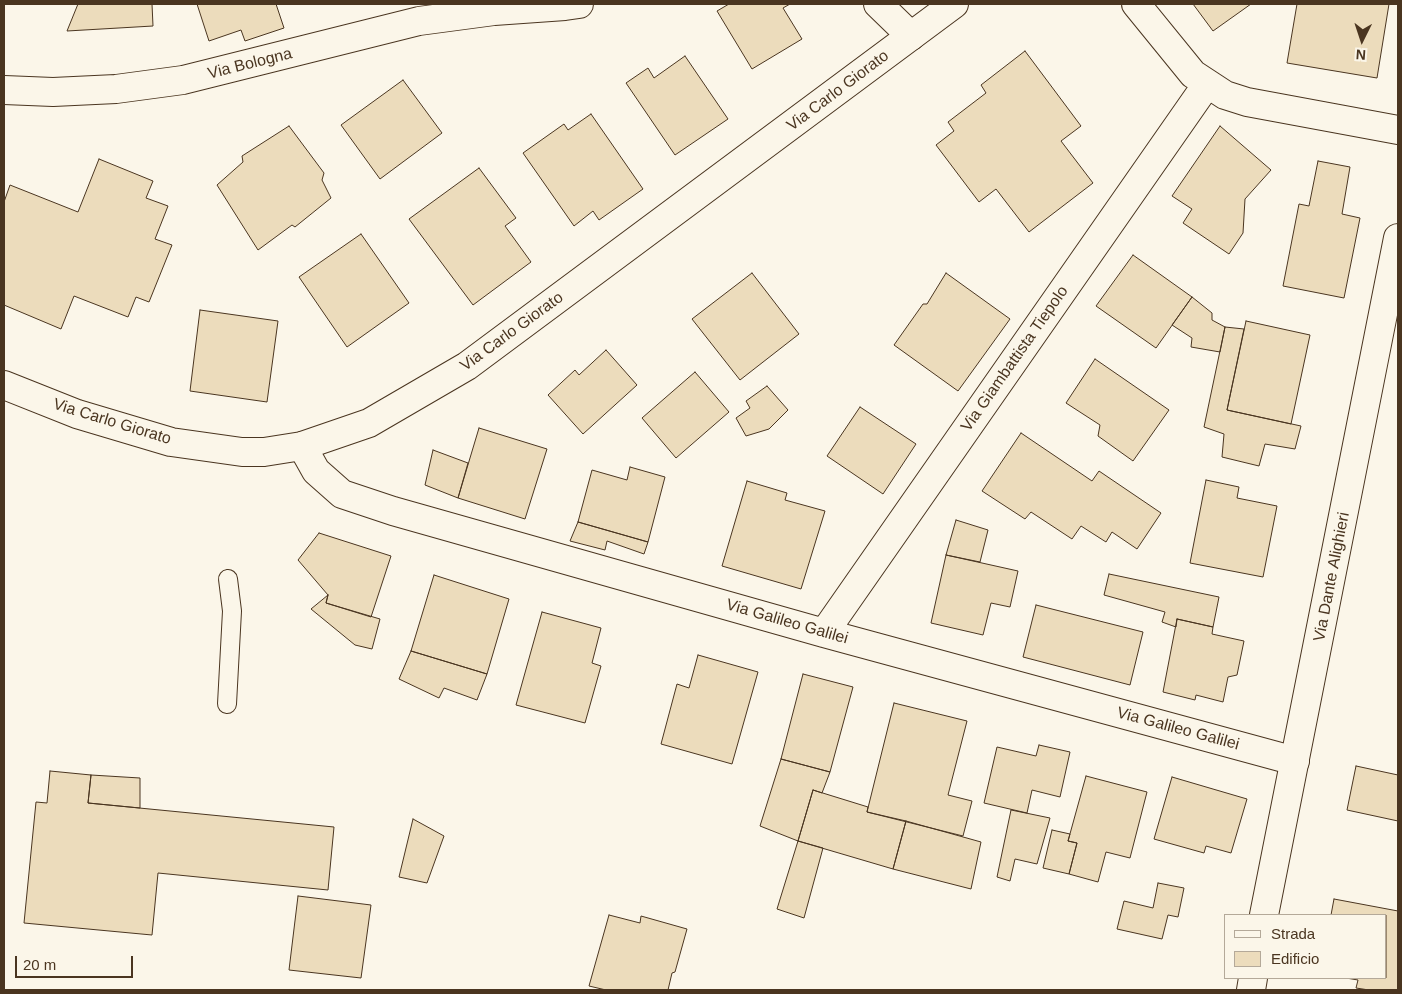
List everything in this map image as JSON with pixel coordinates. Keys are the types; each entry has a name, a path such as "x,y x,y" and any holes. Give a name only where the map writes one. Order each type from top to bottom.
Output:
{"street":[{"name":"Via Bologna","path":"4,90 53,92 116,89 183,80 418,22 491,7 565,6 578,4"},
{"path":"878,4 910,36"},
{"name":"Via Carlo Giorato","path":"4,385 77,414 171,442 242,452 264,452 302,446 369,423 467,366 954,4"},
{"path":"1136,4 1193,74 1224,95 1248,102 1398,130"},
{"name":"Via Giambattista Tiepolo","path":"824,633 1207,84"},
{"name":"Via Dante Alighieri","path":"1264,914 1398,238"},
{"name":"Via Galileo Galilei","path":"302,446 316,471 342,494 520,548 824,633 1296,761"}],"lane":[{"path":"227,704 232,611 228,579"}],"building":[{"path":"78,4 152,4 153,26 67,31"},
{"path":"197,4 276,4 284,28 245,41 241,30 209,41"},
{"path":"729,4 790,4 783,8 802,39 752,69 717,11"},
{"path":"1193,4 1251,4 1213,31"},
{"path":"1297,4 1389,4 1377,78 1287,63"},
{"path":"1025,51 1081,126 1061,141 1093,183 1029,232 996,189 979,202 936,145 954,131 948,122 986,93 981,85"},
{"path":"685,56 728,119 675,155 626,83 648,68 654,78"},
{"path":"403,80 442,133 380,179 341,125"},
{"path":"591,114 643,189 599,220 593,211 574,226 523,153 564,124 568,130"},
{"path":"289,126 324,173 322,180 331,198 295,227 292,225 258,250 217,185 243,162 242,156"},
{"path":"1220,126 1271,170 1245,199 1243,233 1229,254 1183,223 1192,209 1172,196"},
{"path":"99,159 153,181 146,198 168,206 155,239 172,245 149,302 136,297 128,317 74,296 61,329 4,305 4,202 10,185 78,212"},
{"path":"1318,161 1350,167 1342,214 1360,218 1344,298 1283,286 1299,204 1309,206"},
{"path":"479,168 516,218 505,226 531,262 473,305 409,219"},
{"path":"361,234 409,303 347,347 299,277"},
{"path":"1133,255 1192,297 1156,348 1096,306"},
{"path":"752,273 799,334 740,380 692,319"},
{"path":"946,273 1010,319 958,391 894,345 923,304 927,304"},
{"path":"1192,297 1212,313 1212,320 1225,327 1220,352 1191,347 1192,338 1172,325"},
{"path":"200,310 278,321 267,402 190,391"},
{"path":"1246,321 1310,335 1291,424 1227,410"},
{"path":"1225,327 1244,329 1227,410 1301,426 1295,449 1265,444 1259,466 1222,457 1224,434 1204,427"},
{"path":"606,350 637,385 583,434 548,395 575,370 579,375"},
{"path":"1095,359 1169,410 1133,461 1098,436 1100,425 1066,403"},
{"path":"695,372 729,412 676,458 642,418"},
{"path":"767,386 788,410 769,429 746,436 736,418 750,408 746,401"},
{"path":"860,407 916,444 883,494 827,456"},
{"path":"479,428 547,449 525,519 458,498"},
{"path":"1021,433 1092,481 1099,471 1161,513 1137,549 1112,532 1106,542 1081,526 1072,539 1031,512 1025,519 982,491"},
{"path":"433,450 468,463 458,498 425,485"},
{"path":"630,467 665,477 648,542 578,522 592,470 627,480"},
{"path":"1206,480 1239,487 1237,498 1277,506 1263,577 1190,563"},
{"path":"747,481 787,493 785,500 825,511 801,589 722,566"},
{"path":"956,520 988,530 980,562 946,555"},
{"path":"578,522 648,542 644,554 607,541 605,550 570,541"},
{"path":"319,533 391,556 371,617 326,603 328,595 298,560"},
{"path":"946,555 1018,571 1010,607 991,603 983,635 931,623"},
{"path":"1109,574 1219,597 1213,627 1177,619 1176,627 1162,622 1165,612 1104,595"},
{"path":"434,575 509,599 487,674 411,651"},
{"path":"328,595 326,603 380,619 372,649 355,645 311,609"},
{"path":"1036,605 1143,632 1130,685 1023,657"},
{"path":"542,612 601,628 592,663 601,666 585,723 516,705"},
{"path":"1177,619 1213,627 1212,634 1244,641 1237,675 1228,677 1223,702 1196,695 1195,700 1163,692"},
{"path":"411,651 487,674 477,700 444,688 439,698 399,679"},
{"path":"698,655 758,672 732,764 661,744 677,684 689,688"},
{"path":"803,674 853,687 830,772 781,759"},
{"path":"894,703 967,721 948,795 972,801 963,836 867,812"},
{"path":"1039,745 1070,752 1060,797 1032,790 1027,813 984,803 997,747 1036,756"},
{"path":"781,759 830,772 822,793 813,790 798,841 760,826"},
{"path":"1356,766 1398,775 1398,821 1347,810"},
{"path":"50,771 91,775 88,803 334,827 328,890 158,873 152,935 24,923 36,802 47,803"},
{"path":"91,775 140,778 140,808 88,803"},
{"path":"1086,776 1147,792 1130,858 1106,852 1098,882 1069,874 1077,843 1068,841"},
{"path":"1172,777 1247,799 1231,853 1206,846 1204,853 1154,839"},
{"path":"813,790 868,807 867,812 906,821 893,869 798,841"},
{"path":"1011,810 1050,818 1037,864 1015,859 1010,881 997,877"},
{"path":"413,819 444,836 427,883 399,877"},
{"path":"906,821 981,842 971,889 893,869"},
{"path":"1052,830 1070,834 1068,841 1077,843 1069,874 1043,868"},
{"path":"798,841 823,848 804,918 777,909"},
{"path":"1158,883 1184,888 1178,917 1168,915 1162,939 1117,929 1124,901 1153,908"},
{"path":"298,896 371,905 361,978 289,970"},
{"path":"1334,899 1398,911 1398,990 1356,988 1358,980 1352,979 1387,979 1387,914 1331,914"},
{"path":"609,915 640,923 641,916 687,929 668,990 606,990 589,986"}]}
